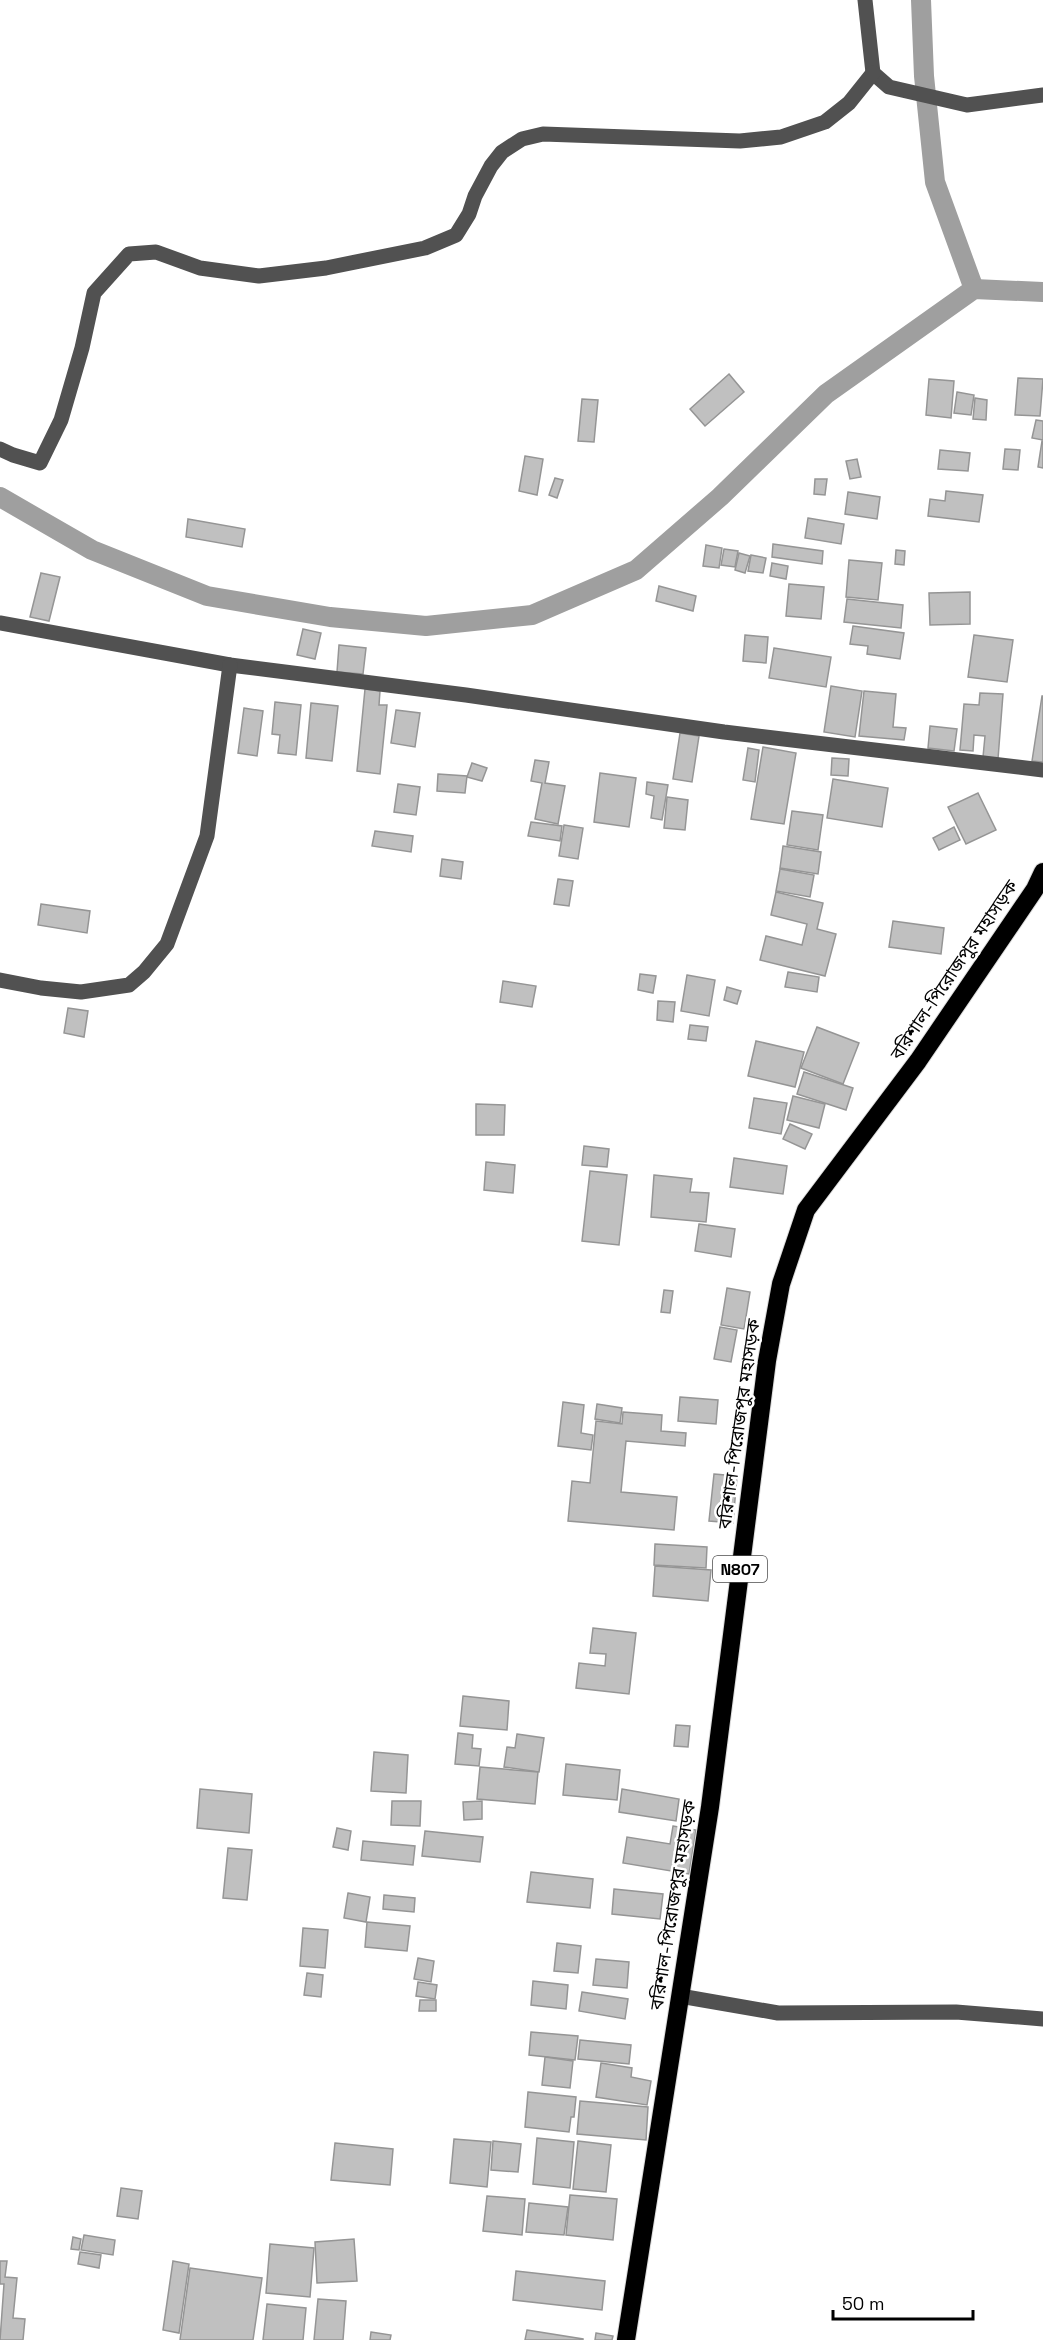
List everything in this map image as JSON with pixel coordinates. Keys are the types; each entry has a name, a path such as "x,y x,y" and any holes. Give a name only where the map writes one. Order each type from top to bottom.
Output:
{"highway":[{"name":"বরিশাল-পিরোজপুর মহাসড়ক","path":"626,2340 710,1808 767,1361 782,1284 806,1210 918,1061 1035,889 1043,872"}],"street":[{"path":"0,449 12,455 40,462 61,420 82,348 94,293 129,254 156,252 200,268 259,276 326,268 425,248 456,235 469,214 475,196 491,166 502,152 522,139 543,134 740,141 781,137 825,122 849,103 873,74 865,0"},
{"path":"873,74 890,87 967,105 1043,95"},
{"path":"0,623 230,665 466,695 724,732 1043,770"},
{"path":"0,980 41,988 81,992 129,985 144,972 166,944 207,836 230,665"},
{"path":"680,1996 778,2013 956,2012 1043,2019"}],"building":[{"path":"729,374 744,392 705,426 690,409"},
{"path":"1018,378 1043,379 1040,416 1015,415"},
{"path":"929,379 954,381 951,418 926,415"},
{"path":"957,392 974,395 971,415 954,413"},
{"path":"975,398 987,400 986,420 973,419"},
{"path":"582,399 598,400 594,442 578,441"},
{"path":"1036,420 1043,421 1043,440 1032,438"},
{"path":"1043,441 1043,468 1038,467"},
{"path":"1005,449 1020,450 1018,470 1003,469"},
{"path":"940,450 970,453 968,471 938,469"},
{"path":"525,456 543,459 537,495 519,491"},
{"path":"857,459 861,477 850,479 846,461"},
{"path":"555,478 563,480 557,498 549,495"},
{"path":"815,479 827,479 825,495 814,494"},
{"path":"946,491 983,495 979,522 928,516 930,499 945,501"},
{"path":"848,492 880,497 877,519 845,514"},
{"path":"808,518 844,524 841,544 805,538"},
{"path":"188,519 245,529 242,547 186,537"},
{"path":"773,544 823,551 822,564 772,557"},
{"path":"706,545 722,548 719,568 703,566"},
{"path":"724,549 738,551 735,567 721,565"},
{"path":"896,550 905,551 904,565 895,564"},
{"path":"739,553 750,556 745,573 735,570"},
{"path":"751,555 766,558 763,573 748,571"},
{"path":"849,560 882,563 878,600 846,597"},
{"path":"772,563 788,566 786,579 770,576"},
{"path":"41,573 60,577 49,621 30,617"},
{"path":"789,584 824,587 821,619 786,616"},
{"path":"659,586 696,596 693,611 656,601"},
{"path":"970,592 970,624 930,625 929,593"},
{"path":"847,599 903,605 901,628 844,622"},
{"path":"853,626 904,633 900,659 867,654 868,646 850,644"},
{"path":"303,629 321,633 315,659 297,655"},
{"path":"745,635 768,637 766,663 743,661"},
{"path":"974,635 1013,640 1007,682 968,677"},
{"path":"339,645 366,648 363,674 337,672"},
{"path":"774,648 831,657 826,687 769,678"},
{"path":"831,686 862,691 855,737 824,732"},
{"path":"365,689 380,691 379,705 387,705 380,774 357,771"},
{"path":"864,691 896,694 893,727 906,728 904,740 859,736"},
{"path":"980,693 1003,694 998,759 983,757 985,736 974,735 973,751 960,750 964,704 979,705"},
{"path":"1043,696 1043,762 1032,761"},
{"path":"275,702 301,705 296,755 278,753 280,735 272,734"},
{"path":"311,703 338,706 332,761 306,758"},
{"path":"244,708 263,711 257,756 238,753"},
{"path":"396,710 420,713 415,747 391,743"},
{"path":"930,726 957,729 954,751 928,748"},
{"path":"680,733 699,736 692,782 673,779"},
{"path":"763,747 796,753 784,824 751,819"},
{"path":"748,748 759,750 755,782 743,780"},
{"path":"832,758 849,759 848,776 831,775"},
{"path":"535,760 549,762 545,783 565,786 558,824 535,819 542,783 531,781"},
{"path":"472,763 487,768 482,781 467,777"},
{"path":"600,773 636,778 629,827 594,822"},
{"path":"438,774 467,776 465,793 437,791"},
{"path":"833,779 888,788 882,827 827,818"},
{"path":"647,782 668,785 662,820 651,818 654,796 646,794"},
{"path":"398,784 420,787 416,815 394,812"},
{"path":"978,793 996,830 966,844 948,807"},
{"path":"667,797 688,800 685,830 664,828"},
{"path":"792,811 823,815 818,850 787,845"},
{"path":"531,822 562,826 560,841 528,836"},
{"path":"564,825 583,828 578,859 559,856"},
{"path":"954,827 960,840 939,850 933,838"},
{"path":"375,831 413,836 411,852 372,846"},
{"path":"783,846 821,852 818,874 780,868"},
{"path":"442,859 463,862 461,879 440,876"},
{"path":"780,869 814,875 810,897 776,891"},
{"path":"558,879 573,881 569,906 554,904"},
{"path":"776,892 823,903 817,929 836,934 825,976 760,960 766,936 802,945 807,924 771,915"},
{"path":"41,904 90,911 87,933 38,925"},
{"path":"893,921 944,928 941,954 889,947"},
{"path":"788,972 819,977 817,992 785,987"},
{"path":"640,974 656,976 653,993 638,990"},
{"path":"687,975 715,980 709,1016 681,1011"},
{"path":"503,981 536,986 532,1007 500,1002"},
{"path":"727,987 741,991 737,1004 724,1000"},
{"path":"658,1001 675,1002 673,1022 657,1020"},
{"path":"68,1008 88,1011 84,1037 64,1033"},
{"path":"690,1025 708,1027 706,1041 688,1039"},
{"path":"817,1027 859,1043 843,1084 801,1068"},
{"path":"756,1041 804,1052 795,1087 748,1076"},
{"path":"804,1072 853,1088 846,1110 797,1094"},
{"path":"793,1096 825,1104 819,1128 787,1120"},
{"path":"754,1098 787,1103 781,1134 749,1128"},
{"path":"476,1104 505,1105 504,1135 476,1135"},
{"path":"790,1124 812,1134 805,1149 783,1139"},
{"path":"584,1146 609,1149 607,1167 582,1165"},
{"path":"734,1158 787,1166 783,1194 730,1187"},
{"path":"486,1162 515,1165 513,1193 484,1190"},
{"path":"590,1171 627,1175 619,1245 582,1241"},
{"path":"654,1175 692,1179 690,1192 709,1193 706,1222 651,1217"},
{"path":"699,1224 735,1229 731,1257 695,1251"},
{"path":"727,1288 750,1292 744,1329 721,1325"},
{"path":"664,1290 673,1291 670,1313 661,1312"},
{"path":"720,1327 737,1330 731,1362 714,1359"},
{"path":"680,1397 718,1400 716,1424 678,1421"},
{"path":"563,1402 584,1405 581,1433 593,1435 591,1450 558,1446"},
{"path":"597,1404 622,1408 620,1423 595,1419"},
{"path":"623,1412 662,1415 661,1431 686,1433 685,1446 626,1441 621,1492 677,1497 674,1530 568,1521 572,1481 590,1483 596,1421 622,1424"},
{"path":"714,1474 737,1476 733,1523 709,1521"},
{"path":"655,1544 707,1547 706,1568 654,1565"},
{"path":"655,1566 711,1570 708,1601 653,1596"},
{"path":"593,1628 636,1633 629,1694 576,1688 579,1663 605,1666 606,1654 590,1653"},
{"path":"463,1696 509,1701 507,1730 460,1726"},
{"path":"676,1725 690,1726 688,1747 674,1746"},
{"path":"458,1733 473,1735 472,1748 481,1749 479,1766 455,1764"},
{"path":"517,1734 544,1738 539,1772 504,1767 507,1747 515,1748"},
{"path":"374,1752 408,1755 406,1793 371,1791"},
{"path":"566,1764 620,1770 617,1800 563,1795"},
{"path":"480,1767 538,1772 535,1804 477,1799"},
{"path":"200,1789 252,1794 249,1833 197,1828"},
{"path":"622,1789 679,1799 676,1821 619,1812"},
{"path":"392,1801 421,1801 420,1826 391,1825"},
{"path":"482,1801 482,1819 464,1820 463,1802"},
{"path":"673,1826 696,1830 689,1874 623,1863 627,1837 670,1844"},
{"path":"337,1828 351,1831 348,1850 333,1847"},
{"path":"425,1831 483,1837 480,1862 422,1856"},
{"path":"363,1841 415,1846 413,1865 361,1860"},
{"path":"228,1848 252,1850 247,1900 223,1898"},
{"path":"531,1872 593,1879 590,1908 527,1902"},
{"path":"614,1889 663,1894 660,1919 612,1914"},
{"path":"348,1893 370,1897 366,1922 344,1918"},
{"path":"384,1895 415,1898 414,1912 383,1909"},
{"path":"367,1922 410,1926 407,1951 365,1947"},
{"path":"303,1928 328,1930 325,1968 300,1966"},
{"path":"557,1943 581,1946 578,1973 554,1971"},
{"path":"418,1958 434,1961 431,1982 414,1979"},
{"path":"596,1959 629,1962 627,1988 593,1985"},
{"path":"307,1973 323,1975 321,1997 304,1995"},
{"path":"533,1981 568,1985 566,2009 531,2005"},
{"path":"418,1982 437,1985 435,1999 416,1996"},
{"path":"582,1992 628,1999 625,2019 579,2011"},
{"path":"420,2000 436,2000 436,2011 419,2011"},
{"path":"531,2032 578,2036 575,2060 529,2055"},
{"path":"580,2040 631,2045 629,2064 578,2059"},
{"path":"545,2057 573,2061 570,2088 542,2085"},
{"path":"601,2063 632,2068 631,2077 651,2081 647,2105 596,2097"},
{"path":"528,2092 576,2097 574,2117 571,2117 569,2132 525,2127"},
{"path":"580,2101 648,2107 646,2140 577,2134"},
{"path":"537,2138 574,2142 570,2188 533,2184"},
{"path":"454,2139 491,2142 487,2187 450,2183"},
{"path":"493,2141 521,2144 518,2172 491,2170"},
{"path":"578,2141 611,2145 606,2192 573,2189"},
{"path":"335,2143 393,2149 390,2185 331,2180"},
{"path":"121,2188 142,2191 138,2219 117,2216"},
{"path":"570,2195 617,2199 613,2240 566,2235"},
{"path":"487,2196 525,2199 522,2235 483,2231"},
{"path":"529,2203 568,2207 564,2235 526,2232"},
{"path":"84,2235 115,2240 113,2255 81,2250"},
{"path":"73,2237 81,2239 79,2250 71,2249"},
{"path":"354,2239 357,2281 317,2283 315,2242"},
{"path":"270,2244 314,2248 310,2297 266,2293"},
{"path":"80,2252 101,2255 99,2268 78,2264"},
{"path":"0,2261 7,2261 5,2277 17,2278 13,2318 25,2319 23,2340 0,2340 4,2284 0,2284"},
{"path":"173,2261 189,2264 179,2333 163,2330"},
{"path":"190,2268 262,2278 253,2340 180,2340"},
{"path":"516,2271 605,2281 602,2310 513,2300"},
{"path":"318,2299 346,2301 343,2340 314,2340"},
{"path":"267,2304 306,2308 303,2340 263,2340"},
{"path":"527,2330 583,2339 583,2340 525,2340"},
{"path":"371,2332 391,2335 390,2340 370,2340"},
{"path":"596,2333 613,2336 612,2340 595,2340"}],"waterway":[{"path":"921,0 924,76 935,182 974,289"},
{"path":"0,497 92,550 207,596 330,617 426,626 532,615 636,570 720,497 826,394 974,289 1043,292"}]}
